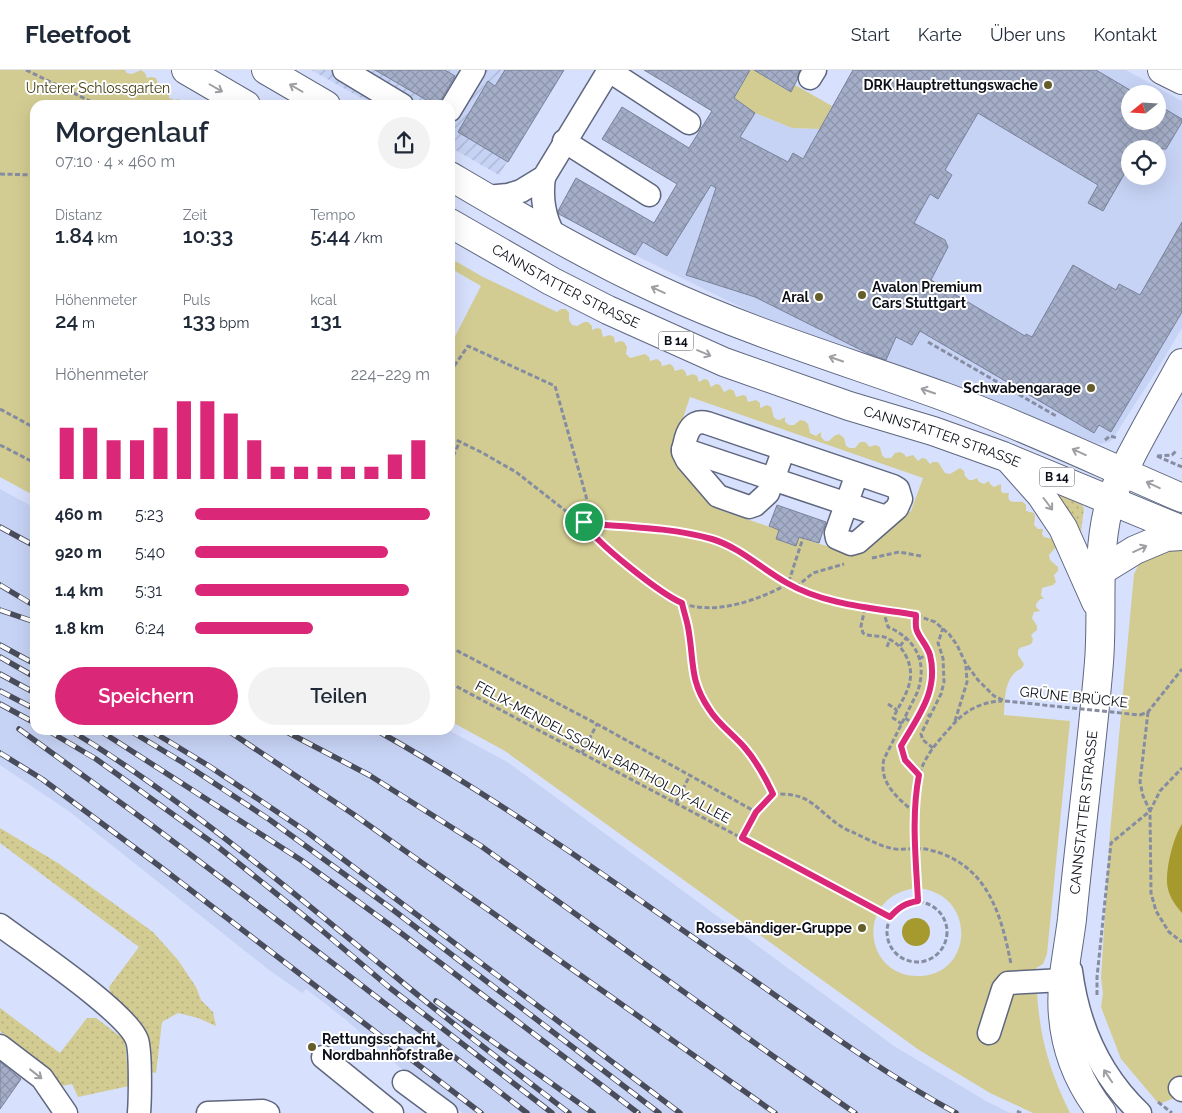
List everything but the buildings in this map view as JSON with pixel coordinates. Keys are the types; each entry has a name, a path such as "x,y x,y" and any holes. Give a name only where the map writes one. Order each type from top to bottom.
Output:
{"main road":[{"path":"186,70 237,100"},
{"path":"266,70 317,100"},
{"path":"1162,70 1182,80"},
{"name":"B 14","path":"455,179 627,274 702,310 772,337 998,417 1182,498"},
{"name":"CANNSTATTER STRASSE","path":"455,226 575,293 716,359 782,384 933,431 1003,456 1111,500 1101,571 1099,662 1069,948 1063,980 1063,1018 1069,1049 1074,1065 1084,1085 1102,1113"},
{"path":"1111,500 1182,363"},
{"path":"1003,456 1012,462 1041,495 1063,528 1084,573 1100,617"},
{"name":"B 14","path":"1111,500 1182,530"},
{"path":"1101,571 1135,550 1166,538 1182,536"}],"street":[{"path":"344,70 394,100"},
{"path":"554,235 543,203 544,177 609,70 689,123"},
{"path":"455,102 473,71"},
{"path":"564,142 649,195"},
{"path":"486,197 501,196 521,191 544,177"},
{"path":"784,449 767,495 752,507 724,500 716,494 687,460 683,449 691,426 698,422 706,423 784,449 857,474 898,489 900,494 899,504 858,542 848,544 838,538 836,533 857,474"},
{"path":"724,500 745,436"},
{"path":"683,449 886,517"},
{"path":"808,491 819,461"},
{"path":"0,925 100,1000 134,1031 138,1042 139,1113"},
{"path":"1069,948 1078,1012 1090,1044 1113,1082 1140,1113"},
{"path":"989,1033 1004,986 1008,983 1015,981 1063,980"},
{"path":"0,1046 42,1078 65,1111"},
{"path":"323,1057 392,1113"},
{"path":"404,1082 446,1113"},
{"path":"208,1113 263,1111 268,1113"}],"path":[{"path":"26,70 88,100"},
{"path":"0,174 30,175"},
{"path":"928,342 1061,419"},
{"path":"455,365 468,346 555,386 586,496 588,508 584,522"},
{"path":"0,409 30,425"},
{"path":"1101,441 1106,440 1110,436"},
{"path":"455,439 516,472 567,512 584,522 682,532 714,540 742,554 788,584 825,598 865,608 916,615 935,622 943,628 957,645 966,664 982,685 994,696 1005,701"},
{"path":"455,452 460,441"},
{"path":"0,444 30,460"},
{"path":"1177,450 1172,455 1156,456 1182,466"},
{"path":"584,522 596,538 660,591 682,603 707,607 732,605 765,596 788,584 803,538"},
{"path":"682,603 690,637 691,665 700,694 709,710 745,748 764,773 773,794"},
{"path":"865,608 861,626 863,633 868,636 877,635 890,639 900,646 911,669 911,678 893,718 902,724"},
{"path":"883,610 888,627 898,631 907,638 915,649 922,666 921,684 884,759 882,767 884,776 893,793 915,814"},
{"path":"916,615 916,631 923,639 929,653 932,682 930,694 901,746 905,760 919,775"},
{"path":"933,748 923,740 921,734 941,694 944,682 943,658 938,643 943,628"},
{"path":"900,646 907,638"},
{"path":"886,647 890,639"},
{"path":"455,650 597,724 756,812"},
{"path":"919,658 929,653"},
{"path":"955,721 967,682 966,664"},
{"path":"1182,669 1148,712 1140,782 1143,796 1150,811 1151,893 1156,911 1169,932 1182,942"},
{"name":"FELIX-MENDELSSOHN-BARTHOLDY-ALLEE","path":"455,686 890,917"},
{"path":"918,901 915,814 919,775 933,748 955,721 975,707 987,703 1005,701"},
{"name":"GRÜNE BRÜCKE","path":"1005,701 1140,715 1148,712"},
{"path":"888,704 897,710"},
{"path":"921,711 930,716"},
{"path":"905,718 914,724"},
{"path":"582,753 597,724"},
{"path":"1098,1000 1097,977 1111,843 1150,811 1160,791 1182,768"},
{"path":"676,803 690,775"},
{"path":"742,838 756,812 773,794 791,794 806,799 841,827 886,847 929,850 953,858 984,884 994,902 1001,921 1015,981"},
{"path":"918,901 930,904 936,908 947,924 948,937 937,956 931,960 916,963 908,961 895,953 888,940 887,932 890,917 899,908 918,901"}],"shaded area":[{"path":"311,70 564,70 499,175 455,150 455,100 365,100"},
{"path":"853,70 1126,70 1153,85 1121,85 1121,130 1166,130 1166,92 1182,101 1182,328 1112,440 1099,444 1093,442 942,381 763,318 635,255 643,242 755,113 792,128 820,129"},
{"path":"0,489 30,505 30,735 455,734 509,763 894,1046 986,1101 1010,1113 463,1113 404,1071 345,1019 306,989 302,993 269,970 70,812 0,765"},
{"path":"1182,824 1182,913 1170,896 1167,874 1175,838"},
{"path":"916,918 926,922 930,932 926,942 916,946 906,942 902,932 906,922"}],"green space":[{"name":"Unterer Schlossgarten","path":"0,70 125,70 127,73 132,74 141,70 147,78 156,78 160,93 165,94 168,92 169,98 174,100 30,100 30,493 0,477"},
{"path":"750,70 754,70 790,92 795,85 832,106 820,129 792,128 755,113 734,98"},
{"path":"455,261 483,277 557,312 561,309 566,309 572,325 577,326 588,322 592,326 592,330 601,329 603,337 610,335 614,337 615,343 624,342 627,347 626,354 630,358 645,354 649,357 650,361 657,359 661,362 662,366 670,364 675,371 682,369 687,376 693,374 697,376 699,382 704,379 708,380 711,387 716,384 720,385 724,392 730,389 734,391 736,397 746,396 748,402 756,400 760,403 760,408 767,405 771,407 775,418 780,420 785,417 785,422 789,425 794,425 800,420 805,421 808,424 810,433 816,436 821,432 821,437 825,441 829,441 839,434 844,438 846,446 850,448 855,448 860,442 865,442 870,447 875,445 880,447 885,458 891,458 895,453 900,452 906,457 913,455 918,461 922,458 926,459 930,464 938,462 945,473 950,474 960,468 969,480 977,478 979,482 984,484 989,481 994,487 1001,484 1001,491 1009,493 1010,501 1023,502 1026,505 1026,511 1034,513 1034,525 1038,529 1043,529 1042,534 1044,537 1053,539 1056,547 1049,555 1050,560 1058,567 1058,571 1054,575 1056,582 1053,585 1042,588 1041,595 1044,599 1040,599 1036,604 1040,611 1034,612 1032,618 1037,626 1037,630 1031,635 1032,643 1018,650 1018,655 1024,664 1012,676 1009,682 1005,695 1004,715 1070,721 1047,954 1043,964 1036,968 1038,1008 1044,1043 1054,1077 1070,1113 1033,1113 990,1093 919,1050 505,751 455,724 455,336 481,286 455,271","holes":["690,397 923,478 911,511 859,548 837,548 799,537 795,546 776,539 779,530 720,510 713,505 676,464 672,451","917,888 937,893 950,904 959,918 961,933 959,949 951,962 938,972 920,976 901,973 887,964 877,951 874,935 875,919 883,905 897,894"]},
{"path":"1051,490 1082,505 1084,509 1080,538"},
{"path":"1156,549 1182,550 1182,1095 1159,1104 1121,1059 1101,1007 1110,833 1134,574 1141,560"},
{"path":"0,828 58,863 153,932 178,960 196,987 201,1000 213,1012 216,1026 198,1018 178,1013 162,1022 156,1073 151,1072 112,997 109,987 139,947 0,843"},
{"path":"0,1008 60,1053 87,1018 96,1018 125,1040 129,1086 78,1097 72,1084 58,1087 0,1031"}],"railway":[{"path":"0,527 30,543"},
{"path":"0,585 30,603"},
{"path":"0,610 30,620"},
{"path":"0,645 30,661"},
{"path":"0,657 30,674"},
{"path":"0,674 30,690"},
{"path":"0,691 30,706"},
{"path":"0,704 30,720"},
{"path":"19,729 154,827 527,1113"},
{"path":"55,735 96,759 217,846 390,988 552,1113"},
{"path":"78,735 113,757 197,817 439,1012 569,1113"},
{"path":"107,735 301,860 401,933 638,1113"},
{"path":"137,735 270,820 388,906 659,1113"},
{"path":"158,735 209,766 307,832 680,1113"},
{"path":"234,735 353,814 775,1113"},
{"path":"293,735 369,775 481,846 855,1113"},
{"path":"385,735 472,787 519,818 611,880 850,1048 956,1113"},
{"path":"0,753 42,779 158,865 481,1113"},
{"path":"436,1001 593,1113"}],"place":[{"name":"DRK Hauptrettungswache","path":"1048,85"},
{"name":"Avalon Premium Cars Stuttgart","path":"862,295"},
{"name":"Aral","path":"819,297"},
{"name":"Schwabengarage","path":"1091,388"},
{"name":"Rossebändiger-Gruppe","path":"862,928"},
{"name":"Rettungsschacht Nordbahnhofstraße","path":"312,1047"}],"route":[{"path":"584,522 682,532 714,540 742,554 788,584 807,592 845,604 916,615 916,631 923,639 929,653 932,682 930,694 901,746 905,760 919,775 915,814 918,901 905,904 890,917 742,838 756,812 773,794 764,773 745,748 709,710 702,699 691,665 690,637 682,603 660,591 596,538 584,522"}]}
